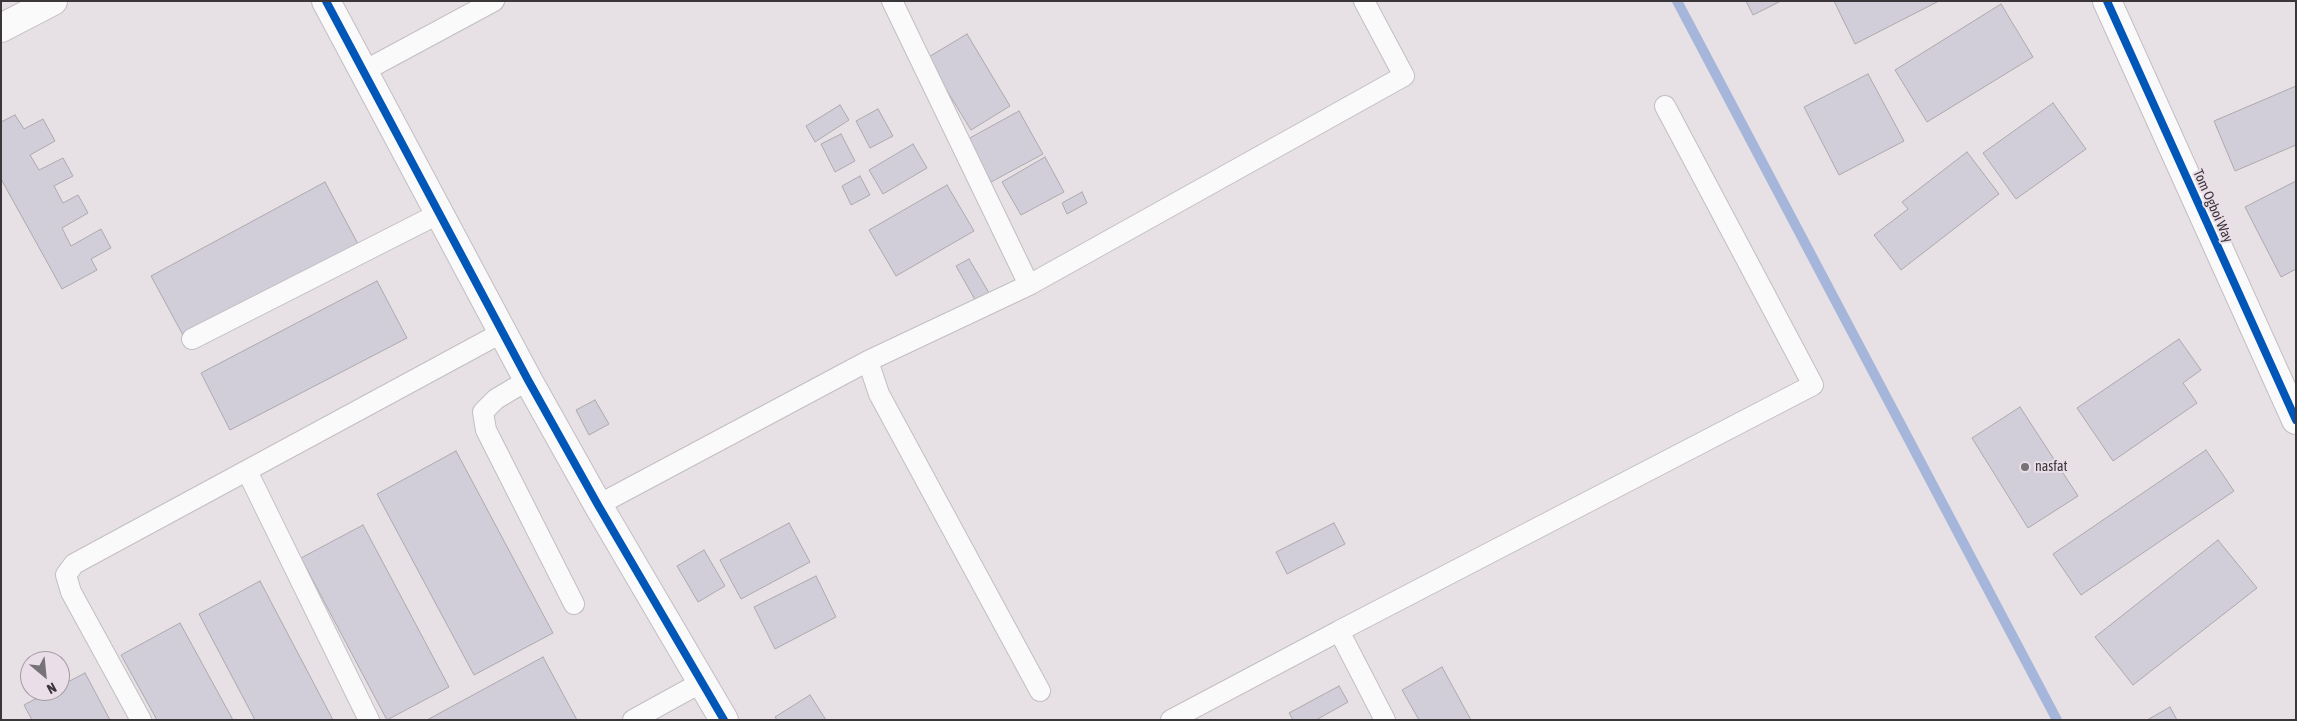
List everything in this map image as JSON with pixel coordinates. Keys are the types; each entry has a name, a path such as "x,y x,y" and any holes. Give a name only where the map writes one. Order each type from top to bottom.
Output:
{"street":[{"path":"1,28 53,1"},
{"path":"326,1 528,380 598,505 724,720"},
{"name":"Tom Ogboi Way","path":"2107,1 2296,420"}],"lane":[{"path":"364,71 494,1"},
{"path":"892,1 1030,284"},
{"path":"598,505 868,361 1030,284 1404,76 1364,1"},
{"path":"1171,720 1339,630 1813,385 1665,106"},
{"path":"192,339 440,213"},
{"path":"141,720 71,592 66,575 74,564 504,332"},
{"path":"868,361 879,394 1040,691"},
{"path":"528,380 496,399 483,412 486,430 574,604"},
{"path":"247,471 369,720"},
{"path":"1339,630 1385,720"},
{"path":"632,720 702,682"}],"building":[{"path":"1746,1 1781,1 1753,15"},
{"path":"1834,1 1939,1 1855,44"},
{"path":"2001,4 2033,57 1927,122 1895,70"},
{"path":"967,34 1010,106 971,130 927,58"},
{"path":"1868,74 1904,141 1839,175 1804,107"},
{"path":"2296,86 2296,145 2235,171 2214,121"},
{"path":"2053,103 2086,149 2016,199 1983,153"},
{"path":"840,105 849,120 815,142 806,126"},
{"path":"878,109 893,136 870,148 856,121"},
{"path":"1019,111 1043,154 991,182 968,139"},
{"path":"15,115 24,129 43,119 55,141 30,155 39,170 63,158 73,176 54,186 63,203 78,195 88,213 62,228 71,246 101,229 111,248 91,259 97,270 62,289 1,179 1,122"},
{"path":"841,134 855,161 835,172 821,144"},
{"path":"913,144 927,168 883,194 869,170"},
{"path":"1967,152 1999,194 1901,270 1874,235 1908,209 1902,202"},
{"path":"1045,157 1064,192 1021,215 1002,182"},
{"path":"860,176 870,195 851,205 842,186"},
{"path":"2296,181 2296,269 2281,277 2245,207"},
{"path":"325,182 358,244 184,337 151,276"},
{"path":"947,185 974,231 896,276 869,230"},
{"path":"1082,192 1087,203 1067,214 1062,203"},
{"path":"969,259 992,298 978,305 956,266"},
{"path":"377,281 407,338 230,430 201,373"},
{"path":"2179,339 2201,370 2183,383 2197,403 2113,461 2077,408"},
{"path":"595,400 609,424 589,435 576,410"},
{"name":"nasfat","path":"2020,407 2078,496 2028,528 1972,438"},
{"path":"2206,450 2234,491 2081,595 2053,554"},
{"path":"456,451 553,633 474,675 377,494"},
{"path":"789,523 810,562 741,599 720,560"},
{"path":"1334,523 1345,544 1287,574 1276,552"},
{"path":"363,525 449,687 387,720 301,558"},
{"path":"2218,540 2257,588 2133,685 2095,637"},
{"path":"704,550 725,586 698,602 677,566"},
{"path":"816,576 836,617 775,649 754,607"},
{"path":"260,581 333,720 255,720 199,614"},
{"path":"180,623 233,720 157,720 121,655"},
{"path":"543,657 577,720 427,720"},
{"path":"1442,667 1471,720 1419,720 1402,690"},
{"path":"85,673 110,720 32,720 24,705 31,701 70,701 70,681"},
{"path":"1339,686 1348,702 1316,720 1293,720 1289,713"},
{"path":"810,695 826,720 777,720 775,717"},
{"path":"2170,707 2177,720 2147,720"}],"waterway":[{"path":"1677,1 2057,720"}],"cycle path":[{"path":"326,1 528,380 598,505 724,720"},
{"path":"2107,1 2296,420"}],"place":[{"name":"nasfat","path":"2025,467"}]}
